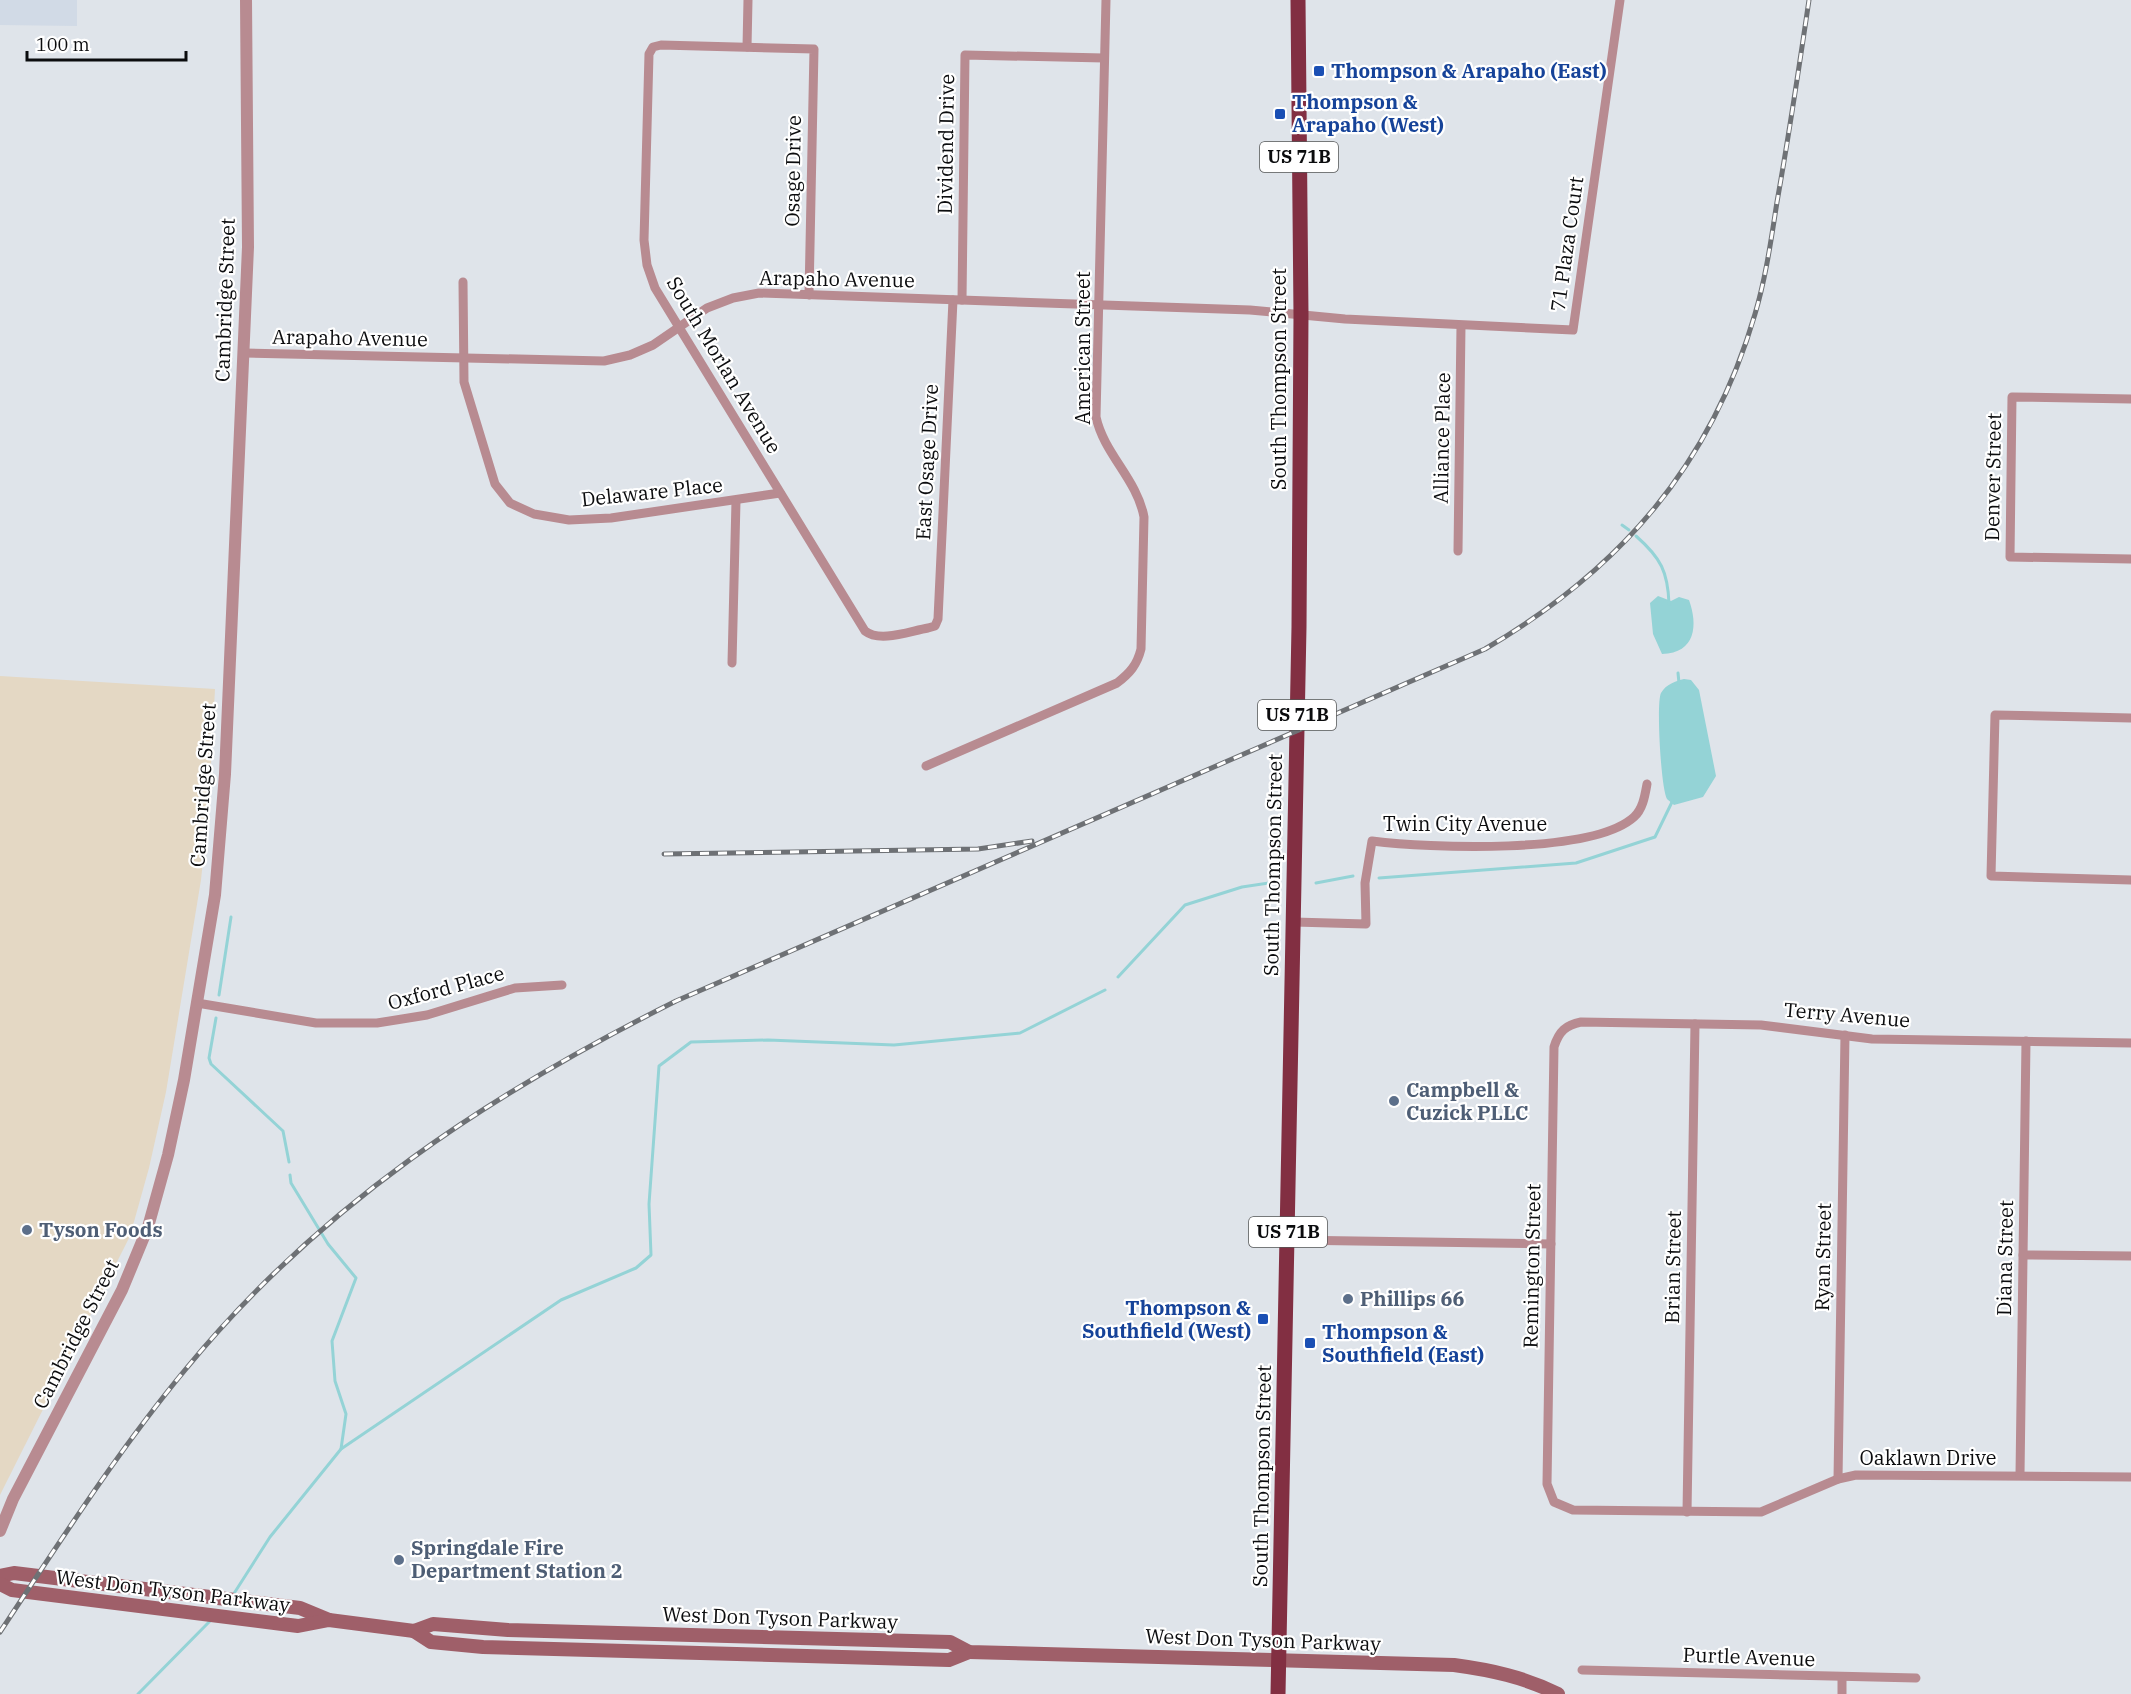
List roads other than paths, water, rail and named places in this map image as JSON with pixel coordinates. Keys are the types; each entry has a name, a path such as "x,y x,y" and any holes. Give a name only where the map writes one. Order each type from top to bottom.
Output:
{"highway":[{"name":"South Thompson Street","path":"1278,1694 1288,1240 1301,315 1298,0"}],"main road":[{"path":"0,1576 15,1573 300,1608 329,1620"},
{"name":"West Don Tyson Parkway","path":"0,1584 16,1590 298,1626 329,1620 414,1631 433,1624 508,1630 950,1642 969,1652 1445,1665 1484,1669 1535,1682 1558,1694"}],"street":[{"name":"Cambridge Street","path":"0,1532 13,1499 122,1290 142,1242 168,1155 215,895 221,832 248,247 246,0"},
{"path":"747,47 748,0"},
{"name":"American Street","path":"926,766 1117,683 1130,674 1138,662 1141,649 1144,517 1141,501 1100,434 1096,417 1106,0"},
{"name":"71 Plaza Court","path":"1301,315 1461,326 1573,330 1620,0"},
{"name":"South Morlan Avenue","path":"747,47 661,45 653,47 649,54 644,240 647,265 655,288 679,328 865,631 872,636"},
{"name":"Osage Drive","path":"747,47 814,49 809,295"},
{"name":"Dividend Drive","path":"957,300 965,56 1104,58"},
{"name":"Delaware Place","path":"463,282 464,382 495,484 510,503 534,514 569,519 611,518 780,493"},
{"name":"Arapaho Avenue","path":"244,353 604,361 630,355 653,345 707,308 733,298 759,293 1100,303 1250,310 1301,315"},
{"name":"East Osage Drive","path":"872,636 935,626 938,619 957,300"},
{"name":"Alliance Place","path":"1458,551 1461,326"},
{"name":"Denver Street","path":"2131,399 2012,397 2010,557 2131,559"},
{"path":"732,663 736,501"},
{"path":"2131,718 1995,715 1991,876 2131,880"},
{"name":"Twin City Avenue","path":"1293,922 1366,924 1365,883 1372,841 1447,846 1529,846 1596,834 1625,825 1637,815 1647,784"},
{"name":"Oxford Place","path":"197,1003 316,1023 377,1023 427,1015 515,988 562,985"},
{"name":"Terry Avenue","path":"1562,1030 1570,1024 1581,1022 1761,1025 1872,1039 2131,1043"},
{"name":"Brian Street","path":"1687,1512 1695,1024"},
{"name":"Remington Street","path":"1554,1502 1547,1484 1554,1047 1562,1030"},
{"name":"Ryan Street","path":"1838,1479 1845,1035"},
{"name":"Diana Street","path":"2020,1475 2026,1041"},
{"path":"1288,1240 1551,1244"},
{"path":"2023,1255 2131,1256"},
{"name":"Oaklawn Drive","path":"1554,1502 1573,1510 1761,1512 1838,1479 1873,1473 2131,1477"},
{"name":"Purtle Avenue","path":"1582,1670 1916,1678"},
{"path":"1842,1678 1842,1694"}],"water":[{"path":"1658,596 1671,601 1679,597 1689,600 1693,619 1692,636 1682,649 1662,654 1653,634 1650,603"},
{"path":"1684,679 1691,680 1699,690 1716,776 1703,797 1674,805 1667,799 1663,780 1659,728 1660,700 1661,693 1666,687"}],"waterway":[{"path":"1622,525 1629,530"},
{"path":"1636,536 1652,551 1662,566 1667,583 1669,604"},
{"path":"1678,673 1679,683"},
{"path":"1379,878 1576,863 1655,837 1673,800"},
{"path":"1316,883 1353,876"},
{"path":"1118,977 1185,905 1242,887 1276,882"},
{"path":"219,995 231,917"},
{"path":"233,1595 270,1537 341,1449 561,1300 636,1268 651,1255 649,1204 659,1066 691,1042 768,1040 894,1045 1020,1033 1105,990"},
{"path":"216,1018 209,1058 211,1064 283,1131 289,1162"},
{"path":"290,1175 291,1183 328,1244 356,1278 332,1341 335,1381 346,1414 341,1449"},
{"path":"138,1694 211,1620"}],"railway":[{"path":"0,1632 89,1498 136,1433 185,1370 237,1311 292,1256 350,1206 411,1159 474,1115 607,1037 676,1001 1485,649 1534,618 1578,585 1618,548 1654,509 1686,466 1713,419 1736,369 1755,314 1765,272 1809,0"},
{"path":"664,854 978,849 1032,841"}],"place":[{"name":"Thompson & Arapaho (East)","path":"1319,71"},
{"name":"Thompson & Arapaho (West)","path":"1280,114"},
{"name":"Campbell & Cuzick PLLC","path":"1394,1101"},
{"name":"Tyson Foods","path":"27,1230"},
{"name":"Phillips 66","path":"1348,1299"},
{"name":"Thompson & Southfield (West)","path":"1263,1319"},
{"name":"Thompson & Southfield (East)","path":"1310,1343"},
{"name":"Springdale Fire Department Station 2","path":"399,1560"}]}
